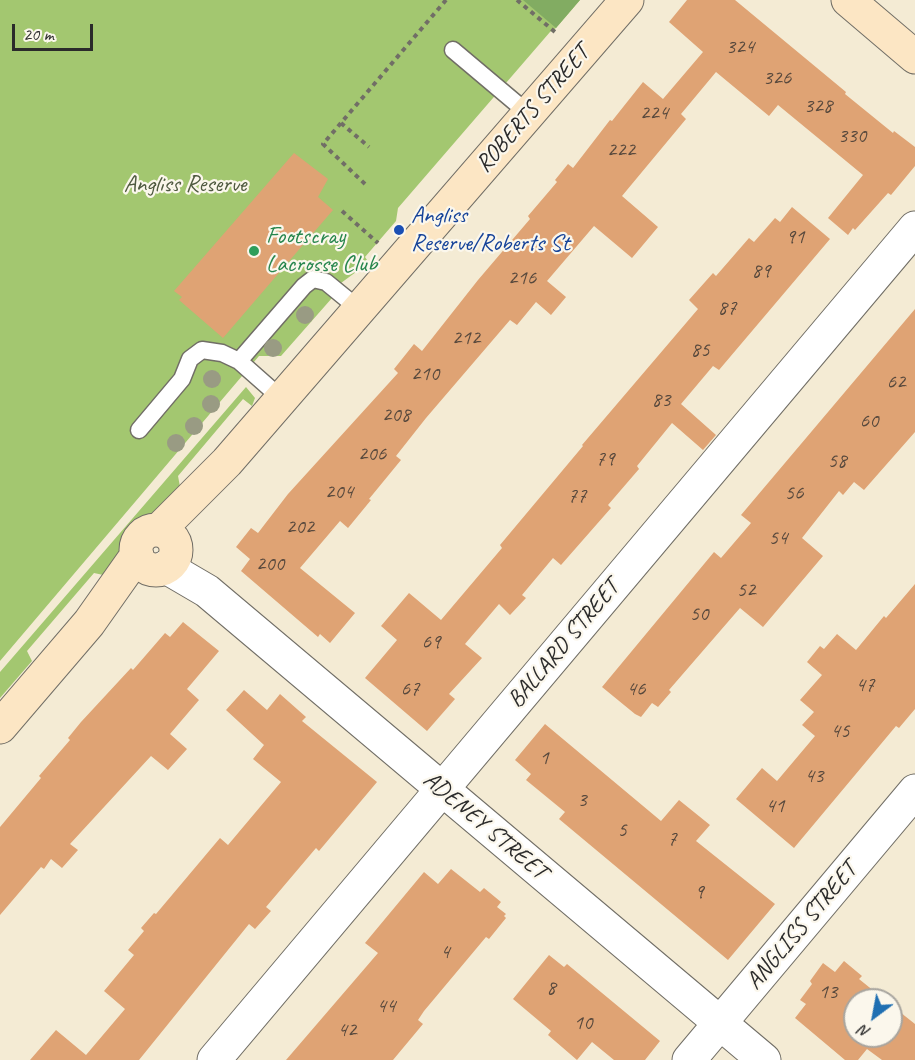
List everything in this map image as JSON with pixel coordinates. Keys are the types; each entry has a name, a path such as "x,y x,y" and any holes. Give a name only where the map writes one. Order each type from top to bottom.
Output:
{"street":[{"name":"ROBERTS STREET","path":"0,727 89,623 161,553 227,462 627,0"},
{"path":"848,0 915,57"},
{"name":"BALLARD STREET","path":"214,1060 915,228"},
{"name":"ADENEY STREET","path":"161,553 764,1060"},
{"name":"ANGLISS STREET","path":"689,1060 915,791"}],"lane":[{"path":"453,50 529,114"},
{"path":"239,361 304,286 313,279 326,282 359,309"},
{"path":"139,430 182,379 190,359 196,352 209,349 239,361 282,399"}],"path":[{"path":"365,184 323,144 446,0"},
{"path":"517,0 555,32"},
{"path":"341,123 369,147"},
{"path":"342,211 383,248"}],"green space":[{"name":"Angliss Reserve","path":"0,0 580,0 398,208 396,221 365,257 367,260 341,283 332,298 281,356 259,356 0,661"},
{"path":"523,0 580,0 556,28"},
{"path":"246,387 255,398 252,406 243,399 178,476 181,492 130,536 108,576 94,573 27,651 32,661 0,698 0,672"}],"building":[{"path":"687,0 735,0 846,92 845,94 893,133 894,131 915,147 915,166 891,195 888,193 848,235 828,218 863,175 778,105 769,116 716,72 681,114 686,119 622,196 658,227 632,258 594,226 547,281 566,297 551,315 536,302 517,325 510,320 396,456 401,460 348,528 340,521 300,568 355,613 330,643 320,634 318,637 241,571 250,559 236,547 251,528 258,533 288,494 398,373 394,369 414,344 422,351 530,219 528,216 557,182 555,180 568,164 573,168 643,82 663,99 703,52 669,22"},
{"name":"Footscray Lacrosse Club","path":"294,153 328,179 318,197 333,210 223,338 179,300 182,297 174,291"},
{"path":"792,207 830,239 719,370 713,366 681,404 716,435 703,450 672,423 637,466 639,469 608,505 611,508 561,565 553,558 522,595 526,598 510,615 499,604 465,644 482,658 449,694 455,699 427,731 365,678 397,640 381,626 409,593 441,620 502,548 500,545 582,445 698,309 689,300 713,273 716,276 749,238 754,242 775,218 780,222"},
{"path":"915,309 915,432 864,490 854,482 843,495 839,491 802,538 823,556 763,627 740,608 669,690 671,692 658,707 652,703 641,717 635,714 602,687 714,552 721,558 751,523 741,515"},
{"path":"915,584 915,709 899,728 896,726 794,848 736,799 762,768 777,781 815,736 802,725 814,712 800,700 822,675 807,662 820,646 824,649 837,634 856,650"},
{"path":"183,622 219,651 187,689 199,700 170,734 187,749 168,770 151,756 70,844 78,850 62,868 51,859 44,869 41,867 0,915 0,827 41,778 39,776 70,740 68,738 81,722 131,668 133,670 165,633 170,637"},
{"path":"244,690 267,710 280,694 306,717 302,721 377,782 319,851 316,848 266,907 271,911 255,929 249,924 139,1060 30,1060 56,1030 86,1055 125,1009 104,991 134,955 128,950 144,931 141,928 154,913 156,914 220,838 228,845 281,782 253,759 264,745 226,710"},
{"path":"545,724 661,821 679,800 710,825 696,841 775,904 728,960 559,819 565,812 526,780 531,774 515,760"},
{"path":"451,869 480,892 484,888 501,902 497,907 506,914 504,916 506,918 489,939 486,937 424,1011 418,1020 423,1024 393,1060 286,1060 378,953 365,943 424,872 438,884"},
{"path":"549,955 564,967 567,964 660,1041 645,1060 614,1060 592,1042 577,1060 548,1035 551,1031 513,999"},
{"path":"844,961 862,976 859,979 870,988 843,988 843,1048 903,1048 903,1014 915,1024 915,1060 882,1060 867,1049 858,1060 845,1060 795,1018 806,1004 800,1000 823,963 835,972"}],"place":[{"name":"Angliss Reserve/Roberts St","path":"399,230"},
{"name":"Footscray Lacrosse Club","path":"254,251"}]}
